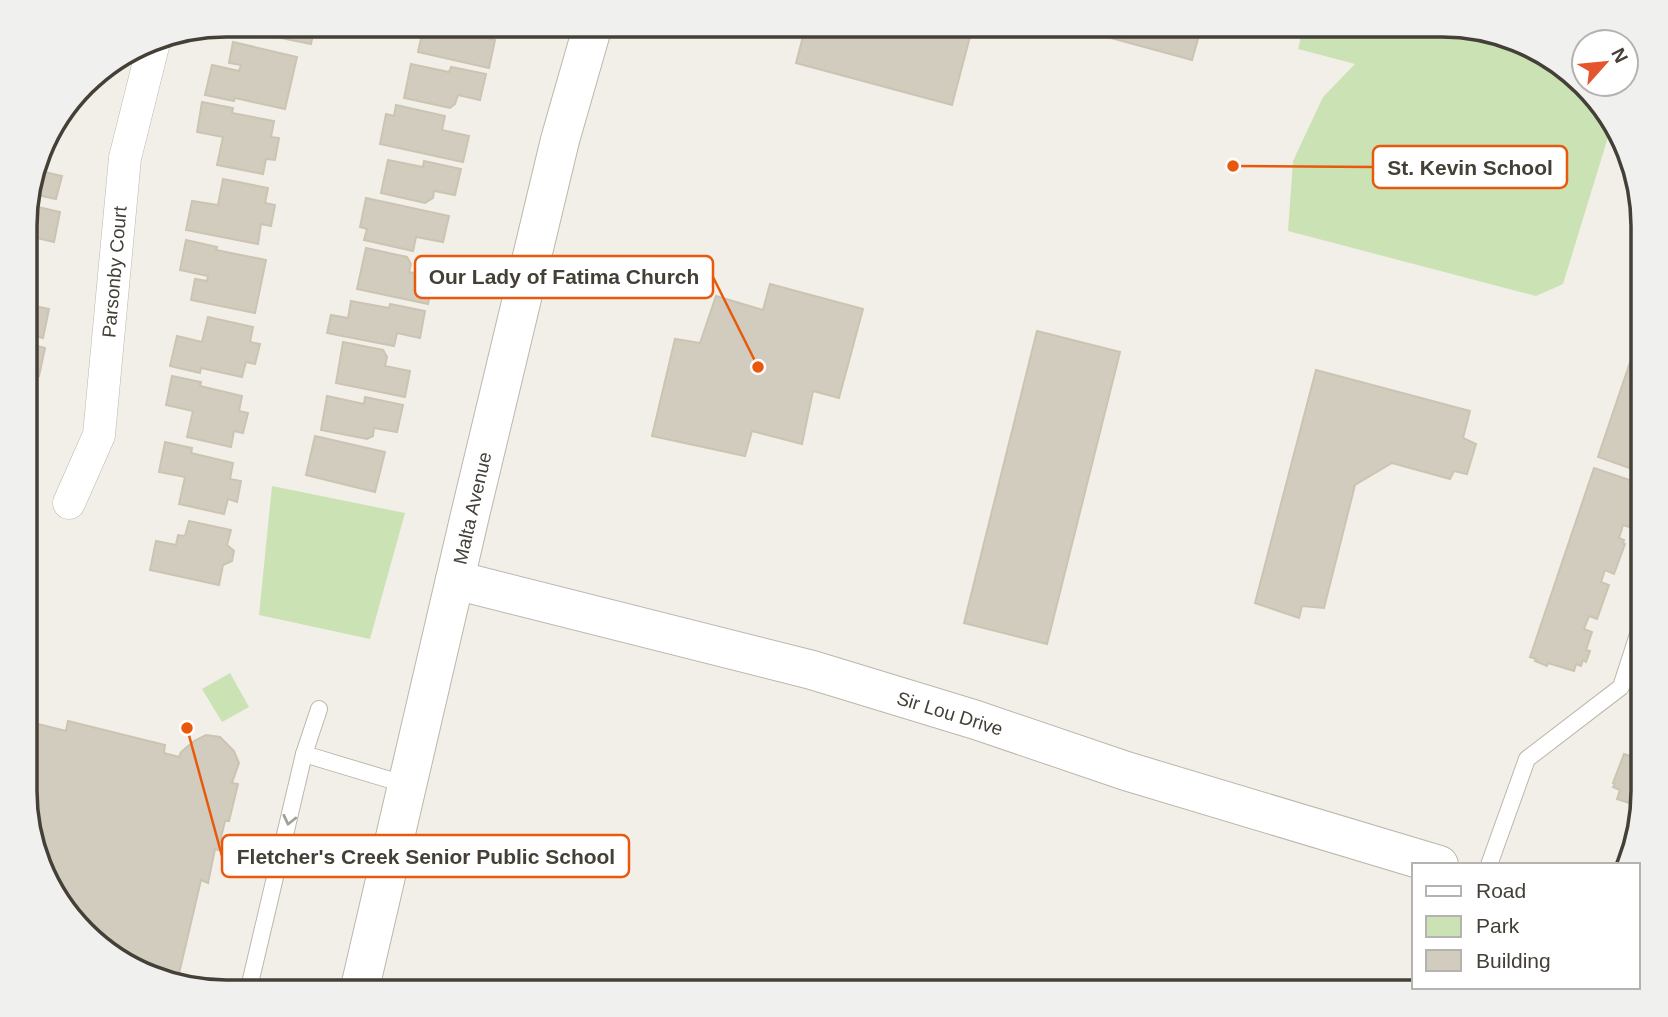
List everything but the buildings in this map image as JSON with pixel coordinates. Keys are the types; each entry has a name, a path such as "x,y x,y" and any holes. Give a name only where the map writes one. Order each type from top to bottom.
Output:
{"street":[{"name":"Malta Avenue","path":"362,980 556,153 589,37"},
{"name":"Parsonby Court","path":"69,503 99,435 125,158 152,52"},
{"name":"Sir Lou Drive","path":"455,580 812,670 976,720 1139,775 1432,863"}],"lane":[{"path":"1490,863 1527,759 1621,687 1631,656"},
{"path":"251,980 304,754 319,709"},
{"path":"304,754 407,785"}],"green space":[{"path":"1301,37 1443,37 1491,43 1537,62 1570,87 1570,98 1581,98 1608,136 1563,284 1536,296 1288,231 1293,161 1323,97 1355,64 1298,49"},
{"path":"272,486 405,513 370,639 259,615"},
{"path":"230,673 249,707 222,722 202,689"}],"place":[{"name":"St. Kevin School","path":"1233,166"},
{"name":"Our Lady of Fatima Church","path":"758,367"},
{"name":"Fletcher's Creek Senior Public School","path":"187,728"}]}
